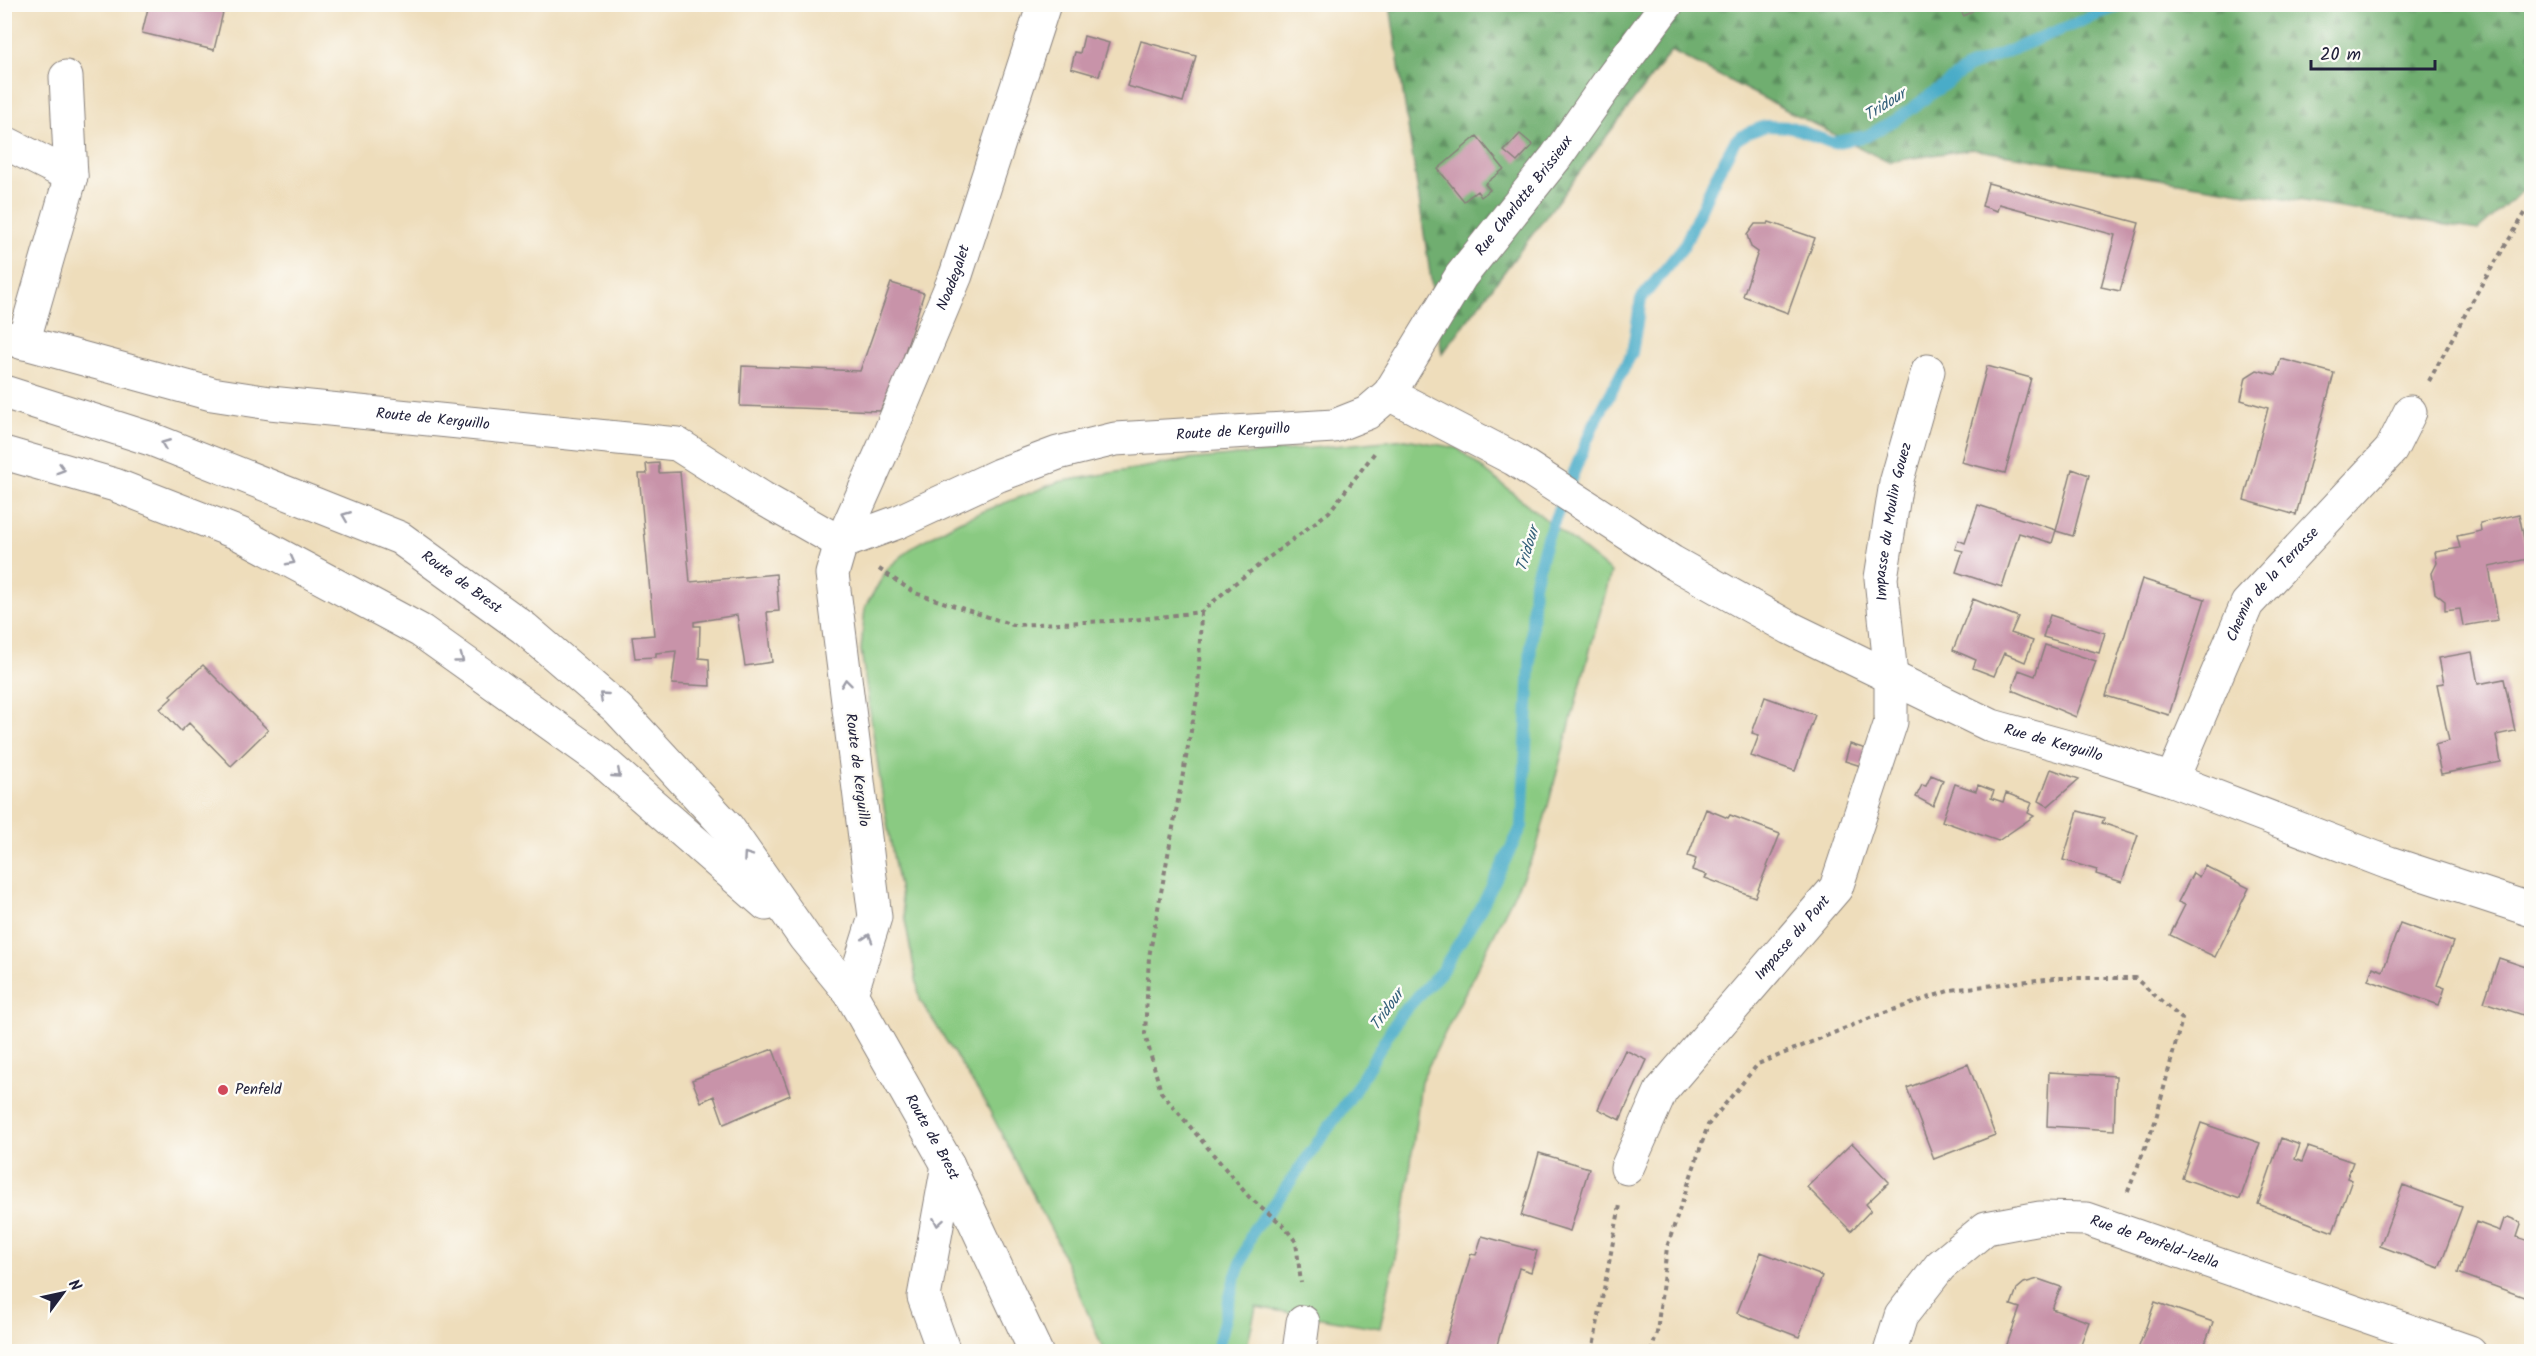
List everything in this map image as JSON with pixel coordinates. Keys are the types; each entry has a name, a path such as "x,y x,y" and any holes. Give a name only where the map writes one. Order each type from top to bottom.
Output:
{"street":[{"name":"Noadegalet","path":"841,543 956,275 1044,4"},
{"name":"Rue Charlotte Brissieux","path":"1395,398 1461,276 1556,157 1667,4"},
{"path":"14,340 71,176 66,77"},
{"path":"4,142 71,176"},
{"name":"Route de Kerguillo","path":"14,340 212,394 270,403 677,444 762,498 841,543 898,522 999,475 1058,453 1115,439 1334,426 1367,413 1395,398"},
{"name":"Impasse du Moulin Gouez","path":"1891,676 1881,578 1896,483 1928,371"},
{"name":"Route de Brest","path":"4,392 151,439 400,538 524,628 618,709 728,828 805,938 851,994 948,1165 1036,1352"},
{"name":"Rue de Kerguillo","path":"1395,398 1514,459 1672,562 1780,623 1992,726 2089,753 2172,780 2389,863 2532,910"},
{"name":"Chemin de la Terrasse","path":"2172,780 2247,604 2391,450 2410,412"},
{"name":"Route de Brest","path":"4,453 115,485 240,534 421,631 600,759 805,938"},
{"name":"Route de Kerguillo","path":"841,543 832,574 875,917 851,994"},
{"name":"Impasse du Pont","path":"1627,1168 1661,1091 1836,888 1891,722 1891,676"},
{"path":"944,1352 924,1297 948,1165"},
{"name":"Rue de Penfeld-Izella","path":"1890,1352 1901,1316 1940,1266 1986,1228 2040,1218 2087,1218 2470,1352"}],"path":[{"path":"2428,381 2480,287 2532,202"},
{"path":"841,543 915,593 1013,625 1133,620 1202,612 1234,584 1329,512 1378,448 1395,398"},
{"path":"1202,612 1198,693 1149,957 1145,1034 1161,1092 1249,1197 1282,1225 1296,1242 1301,1337"},
{"path":"1651,1352 1657,1333 1667,1247 1708,1125 1758,1064 1870,1018 1951,990 2054,978 2135,978 2182,1019 2155,1122 2114,1228"},
{"path":"1592,1352 1627,1168"}],"green space":[{"path":"1390,5 2531,5 2531,183 2478,230 1971,149 1888,162 1671,51 1442,354"},
{"path":"1406,439 1457,448 1611,572 1536,850 1421,1081 1405,1211 1380,1328 1256,1307 1246,1351 1104,1351 1055,1237 985,1102 920,1000 884,807 861,650 865,607 888,568 915,545 959,521 1058,482 1187,460"}],"building":[{"path":"149,4 225,4 214,50 142,33"},
{"path":"1957,4 1975,4 1977,8 1964,16"},
{"path":"1084,36 1109,43 1099,76 1071,68 1075,52 1080,53"},
{"path":"1141,41 1196,56 1183,102 1127,86"},
{"path":"1520,134 1533,145 1517,162 1504,151"},
{"path":"1477,136 1504,169 1485,184 1490,190 1481,197 1477,191 1464,201 1438,169"},
{"path":"1988,183 2139,223 2120,291 2101,287 2115,235 1999,204 1997,211 1982,206"},
{"path":"1769,222 1815,238 1788,313 1743,296 1758,252 1751,247 1747,235 1755,224 1768,224"},
{"path":"891,283 924,293 901,364 880,411 740,406 742,366 860,371"},
{"path":"2281,359 2334,373 2296,515 2244,500 2268,408 2241,400 2246,377 2257,370 2276,375"},
{"path":"1987,366 2031,378 2005,473 1961,462"},
{"path":"659,463 659,473 680,472 690,582 776,574 779,611 767,612 772,662 745,666 737,615 694,622 694,626 700,626 699,658 709,659 710,686 672,684 676,651 656,653 656,657 635,658 632,637 654,635 639,474 647,474 646,464"},
{"path":"2072,469 2089,475 2073,536 2056,531"},
{"path":"1978,505 2056,530 2052,543 2019,533 2002,587 1956,572 1963,551 1955,549 1958,540 1965,543"},
{"path":"2519,514 2528,559 2489,567 2498,620 2463,626 2460,609 2445,611 2445,601 2435,593 2432,573 2437,563 2435,552 2460,548 2457,536 2481,531 2480,523"},
{"path":"2142,579 2205,599 2169,715 2106,696"},
{"path":"1973,599 2018,617 2011,633 2033,641 2025,662 2004,653 1994,676 1973,668 1976,660 1953,650"},
{"path":"2050,615 2105,633 2099,653 2043,637"},
{"path":"2045,645 2096,661 2076,717 2012,690 2019,670 2035,676"},
{"path":"2472,652 2478,684 2504,679 2515,731 2496,735 2501,762 2441,774 2435,745 2449,741 2437,684 2444,683 2439,658"},
{"path":"203,665 268,730 231,766 189,723 181,731 160,709 172,698 170,695"},
{"path":"1765,697 1815,715 1795,771 1751,756 1759,735 1752,733"},
{"path":"1850,744 1869,750 1864,767 1845,761"},
{"path":"2051,769 2079,779 2048,806 2039,801"},
{"path":"1931,775 1943,780 1933,806 1916,797 1922,785 1926,786"},
{"path":"1955,784 1976,791 1978,785 1994,791 1991,798 2003,802 2006,793 2032,803 2028,813 2034,816 1998,841 1942,821"},
{"path":"1706,809 1728,818 1730,815 1780,834 1755,897 1705,878 1707,875 1692,870 1696,859 1688,856"},
{"path":"2078,811 2104,818 2102,823 2138,835 2122,882 2096,874 2097,870 2063,860"},
{"path":"2205,866 2249,888 2215,957 2170,935 2185,905 2178,902 2193,873 2199,877"},
{"path":"2400,923 2453,942 2437,985 2445,988 2439,1005 2368,980 2373,967 2383,971"},
{"path":"2499,958 2532,969 2532,1018 2484,1002"},
{"path":"773,1049 790,1095 724,1124 714,1096 701,1102 692,1080"},
{"path":"1625,1050 1647,1060 1620,1120 1598,1109"},
{"path":"1968,1064 1995,1135 1934,1159 1907,1088"},
{"path":"2049,1072 2116,1076 2114,1130 2047,1126"},
{"path":"2201,1123 2260,1143 2240,1199 2182,1178"},
{"path":"2281,1138 2300,1145 2295,1159 2302,1162 2308,1147 2353,1162 2347,1178 2352,1180 2333,1232 2258,1204"},
{"path":"1852,1143 1889,1182 1866,1204 1871,1210 1851,1231 1807,1187"},
{"path":"1539,1153 1589,1168 1570,1231 1521,1216"},
{"path":"2403,1185 2462,1207 2439,1268 2380,1246"},
{"path":"2508,1217 2520,1222 2517,1237 2532,1242 2532,1300 2458,1273 2476,1222 2500,1231 2504,1219"},
{"path":"1482,1236 1537,1251 1531,1272 1519,1268 1495,1352 1452,1352 1453,1347 1445,1345 1471,1254 1476,1255"},
{"path":"1761,1252 1822,1276 1799,1337 1737,1313"},
{"path":"2038,1279 2061,1287 2052,1309 2089,1322 2078,1352 2020,1352 2006,1347 2020,1308 2011,1305 2017,1289 2024,1283"},
{"path":"2155,1302 2213,1322 2202,1352 2137,1352"}],"waterway":[{"name":"Tridour","path":"1220,1352 1219,1342 1234,1281 1253,1230 1275,1203 1353,1093 1400,1015 1441,972 1481,908 1522,826 1534,584 1547,538 1592,428 1632,353 1641,299 1684,246 1735,141 1747,133 1766,126 1791,127 1832,143 1867,136 1900,117 1967,68 2123,4"}],"place":[{"name":"Penfeld","path":"223,1090"}]}
